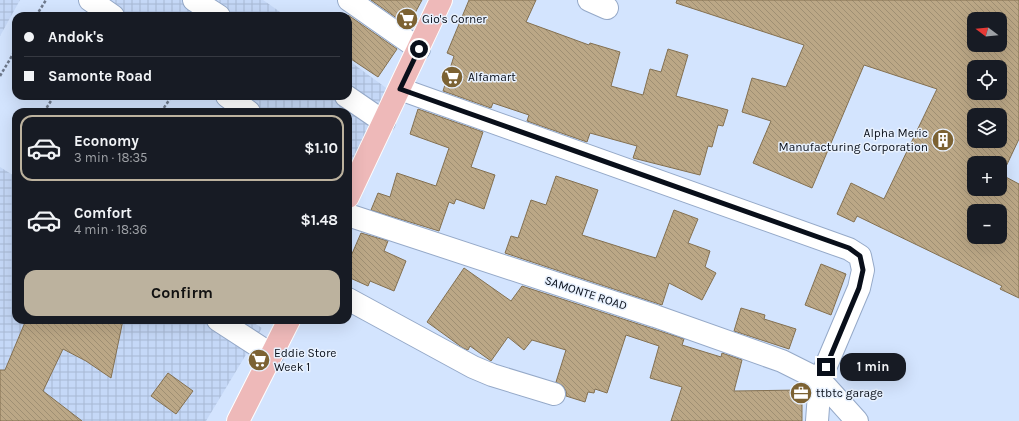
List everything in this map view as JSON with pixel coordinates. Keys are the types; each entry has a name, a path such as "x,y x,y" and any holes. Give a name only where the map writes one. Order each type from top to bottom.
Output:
{"main road":[{"path":"352,184 400,89 441,0"},
{"path":"238,421 287,324"}],"street":[{"path":"90,0 107,12"},
{"path":"194,0 213,12"},
{"path":"349,0 419,49"},
{"path":"400,89 849,248 860,256 863,270 859,288 820,380 817,421"},
{"path":"232,100 244,108"},
{"path":"352,100 384,122"},
{"name":"SAMONTE ROAD","path":"352,216 655,316 782,361 820,380 857,421"},
{"path":"352,302 473,367 492,375 554,394"},
{"path":"224,324 272,355"}],"path":[{"path":"38,12 46,0"},
{"path":"0,76 12,56"}],"shaded area":[{"path":"0,0 20,0 12,12 0,36"},
{"path":"107,0 263,0 280,12 124,12"},
{"path":"352,63 389,90 352,171 352,108 259,108 248,100 352,100"},
{"path":"0,167 12,174 12,324 256,324 262,328 206,421 0,421"}],"building":[{"path":"371,0 422,0 408,26"},
{"path":"469,0 536,0 526,22 589,45 590,43 620,52 611,86 643,95 650,69 661,72 668,49 688,55 676,96 728,110 723,126 718,125 712,147 708,146 700,175 633,158 637,146 590,133 587,142 527,121 529,115 493,103 491,108 443,91 454,56 447,53"},
{"path":"677,0 1019,0 1019,139 1007,164 1007,156 967,156 967,196 1007,196 1007,178 1019,184 1019,298 1000,289 1002,286 857,216 854,222 837,214 851,183 884,199 937,89 864,65 812,188 753,163 771,121 742,112 752,78 786,87 804,45 676,3"},
{"path":"352,18 397,49 378,77 352,60"},
{"path":"418,109 483,132 471,167 495,175 484,209 456,199 454,204 449,202 439,231 371,210 378,193 390,197 397,173 436,186 449,148 410,134"},
{"path":"556,176 598,190 582,235 642,254 656,258 674,210 698,219 688,243 710,251 705,267 716,273 702,300 669,283 662,305 505,253 511,236 518,238 531,200 546,205"},
{"path":"361,233 388,241 384,251 406,261 394,291 370,281 368,286 352,279 352,254"},
{"path":"821,264 846,274 831,315 805,305"},
{"path":"464,268 511,301 522,286 684,339 682,345 721,357 722,353 742,360 734,391 802,390 802,421 671,421 682,387 650,378 659,346 626,335 607,393 595,389 594,393 588,392 585,402 566,396 566,391 563,386 556,382 566,350 532,340 524,350 508,337 491,361 470,346 468,350 463,348 427,322"},
{"path":"741,308 765,315 764,319 796,329 789,349 734,331"},
{"path":"24,324 122,324 111,378 86,361 63,349 43,391 82,421 0,421 0,370 5,370"},
{"path":"168,373 193,391 176,414 151,396"}],"place":[{"name":"Gio's Corner","path":"407,19"},
{"name":"Alfamart","path":"452,77"},
{"name":"Alpha Meric Manufacturing Corporation","path":"943,140"},
{"name":"Eddie Store Week 1","path":"259,360"},
{"name":"ttbtc garage","path":"801,393"}],"route":[{"path":"419,49 400,89 636,174 849,248 860,256 863,270 859,288 826,367"}]}
